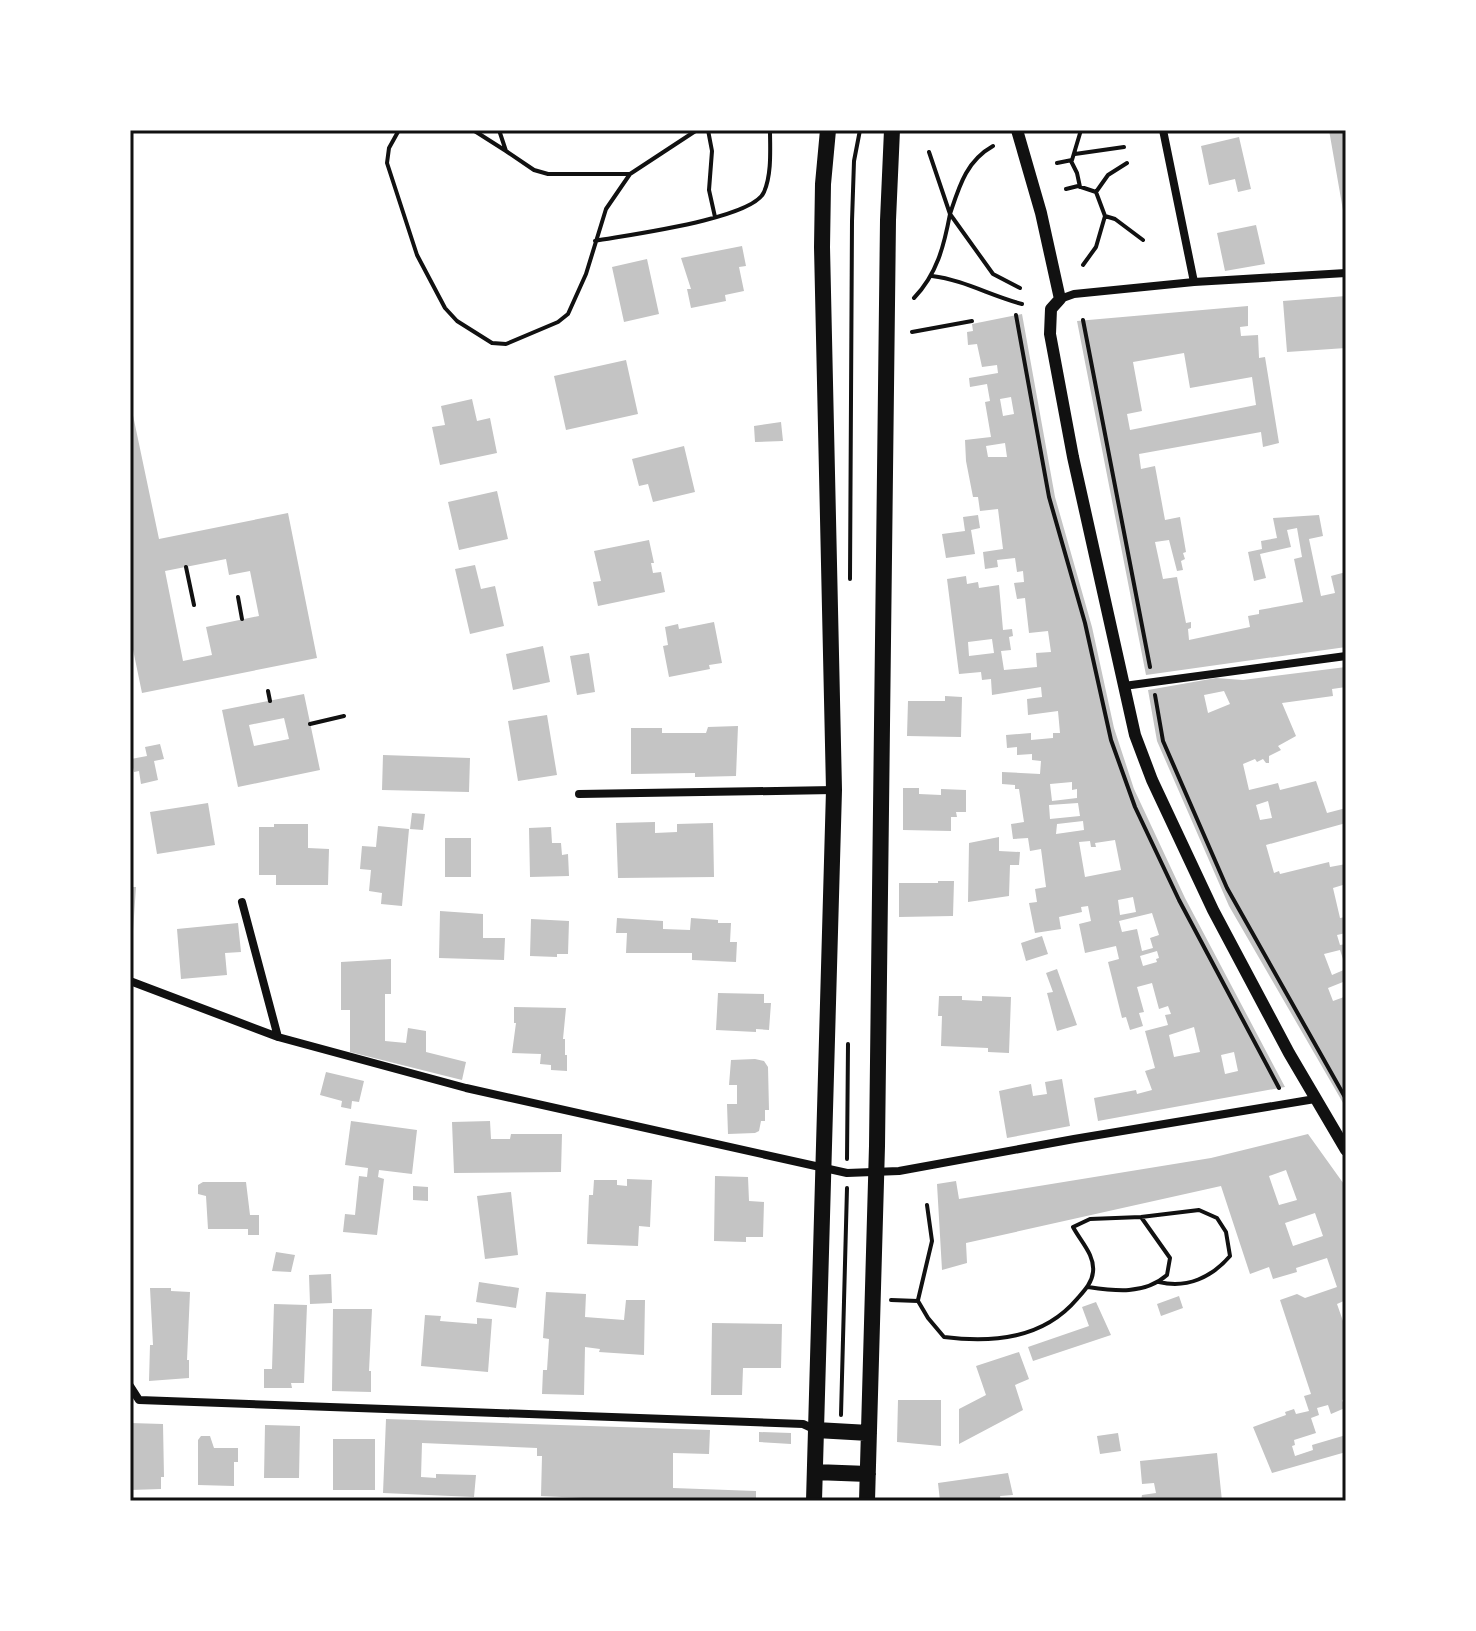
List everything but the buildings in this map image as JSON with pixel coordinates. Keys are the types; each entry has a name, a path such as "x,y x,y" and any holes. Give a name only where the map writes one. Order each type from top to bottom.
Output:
{"main road":[{"path":"814,1501 834,790 822,247 828,130"},
{"path":"867,1501 876,1172 888,220 892,130"},
{"path":"816,1430 869,1433"},
{"path":"815,1472 868,1474"}],"street":[{"path":"1017,130 1041,212 1060,299"},
{"path":"1165,130 1194,282"},
{"path":"1346,273 1194,282 1074,294 1060,299 1051,309 1050,334 1073,457 1135,735 1152,780 1230,945 1346,1150"},
{"path":"1124,686 1346,656"},
{"path":"579,794 834,790"},
{"path":"242,902 278,1037"},
{"path":"130,981 278,1037 466,1088 847,1173 899,1171 1315,1099"},
{"path":"130,1386 139,1400 803,1424 816,1430"}],"path":[{"path":"399,130 389,148 387,163 417,255 445,308 457,321 492,343 506,344 558,322 568,314 586,274 606,209 630,174 697,130"},
{"path":"473,130 534,170 548,174 630,174"},
{"path":"499,130 506,151"},
{"path":"708,130 712,151 709,190 715,217"},
{"path":"594,242 715,217 755,203 764,192 770,130"},
{"path":"852,221 854,161 860,130"},
{"path":"1071,161 1081,130"},
{"path":"914,298 932,276 940,259 960,183 971,165 993,146"},
{"path":"1075,154 1124,147"},
{"path":"929,152 950,214 993,274 1020,288"},
{"path":"1057,163 1071,161"},
{"path":"1071,161 1080,187"},
{"path":"1096,192 1108,175 1127,163"},
{"path":"1066,189 1080,187 1096,192"},
{"path":"1083,265 1096,247 1105,216 1096,192"},
{"path":"1105,216 1115,219 1143,240"},
{"path":"932,276 965,283 1003,300 1022,304"},
{"path":"1083,320 1081,330 1152,674"},
{"path":"912,332 972,321"},
{"path":"186,567 194,605"},
{"path":"238,597 242,619"},
{"path":"1154,689 1163,741 1227,888 1346,1099"},
{"path":"268,691 270,701"},
{"path":"310,724 344,716"},
{"path":"927,1205 932,1241 918,1301 944,1337 976,1341 1015,1338 1043,1327 1072,1305 1088,1287 1093,1273 1092,1256 1073,1227 1090,1219 1199,1210 1217,1218 1226,1232 1230,1256 1217,1271 1174,1286 1159,1282"},
{"path":"840,1422 847,1207"},
{"path":"1088,1287 1122,1291 1143,1289 1167,1275 1170,1258 1141,1217"},
{"path":"873,1301 918,1301"}]}
